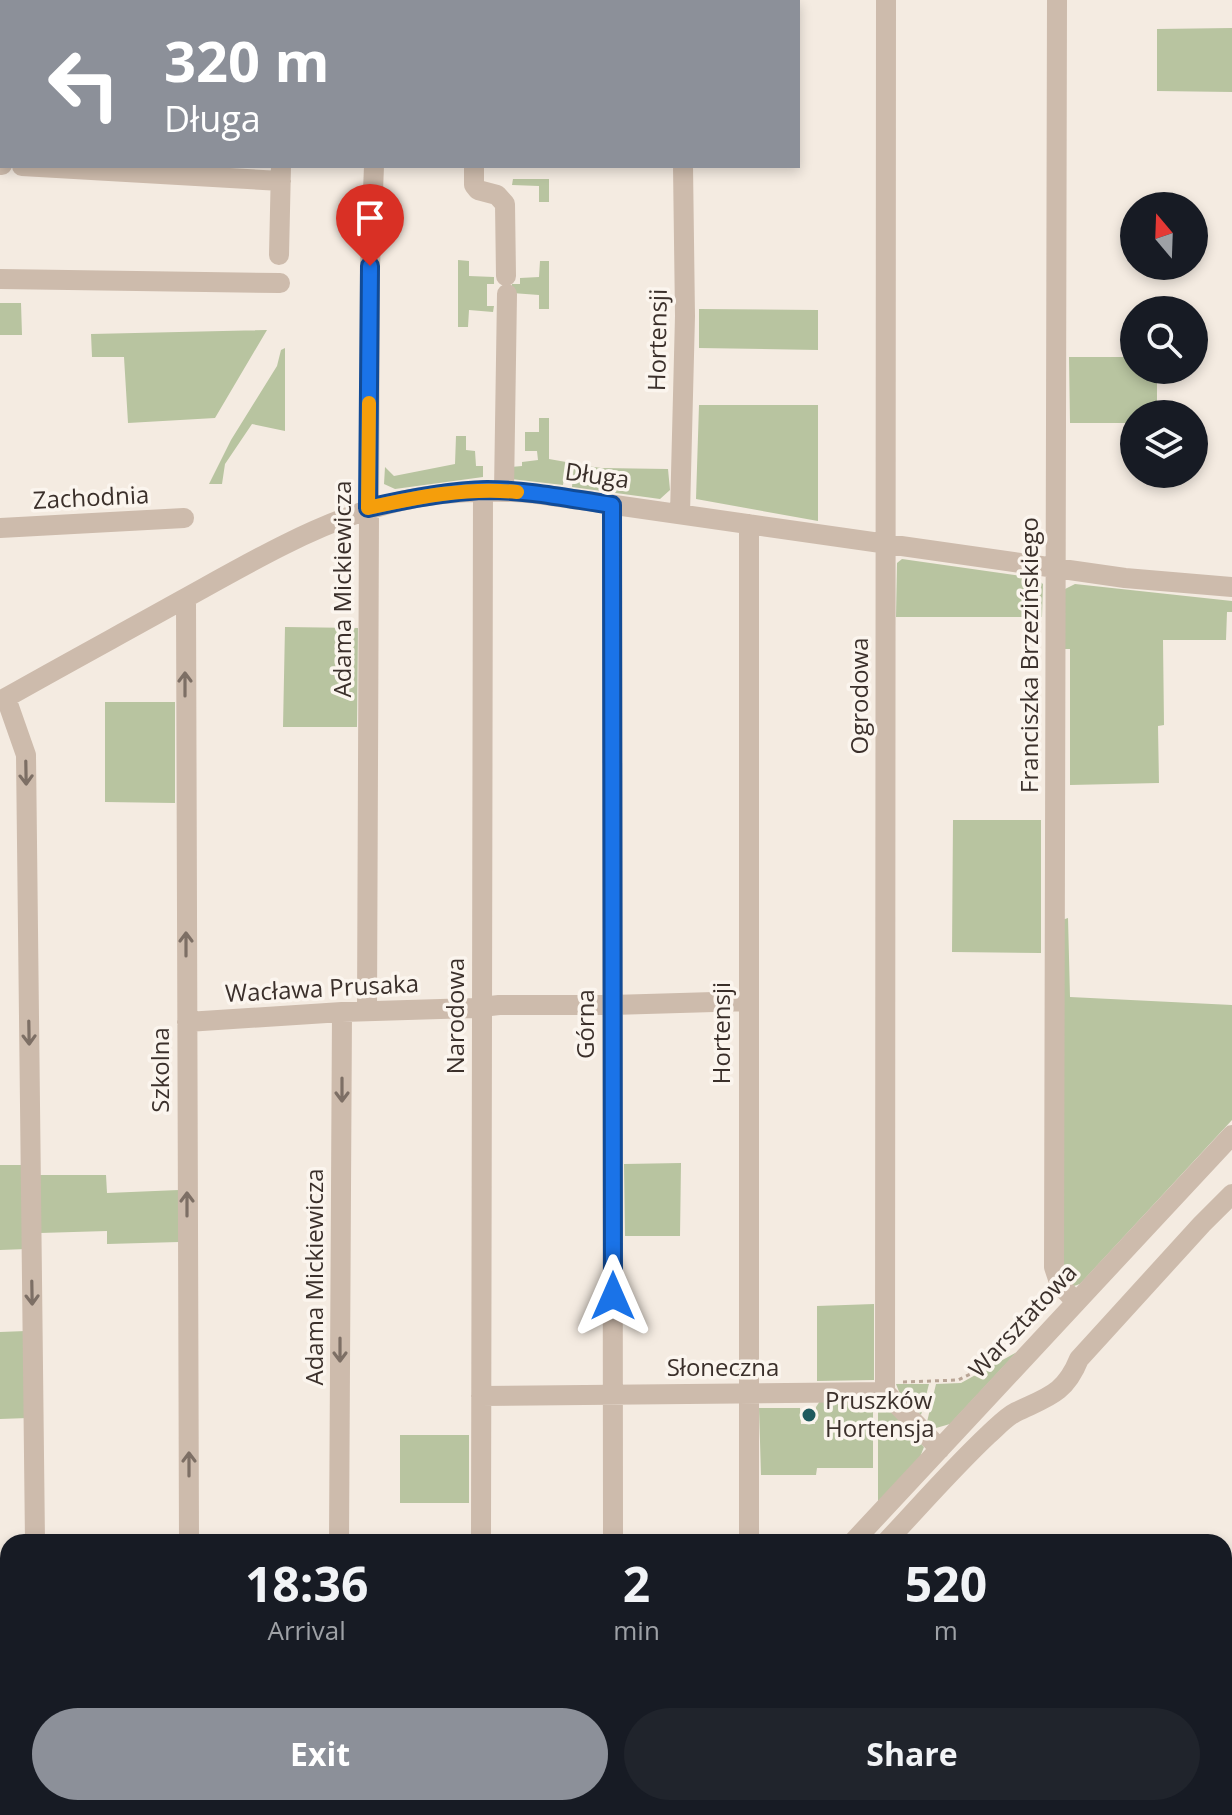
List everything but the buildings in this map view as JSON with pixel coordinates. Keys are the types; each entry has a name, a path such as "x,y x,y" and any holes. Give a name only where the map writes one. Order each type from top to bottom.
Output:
{"street":[{"name":"Ogrodowa","path":"886,0 889,1387"},
{"name":"Franciszka Brzezińskiego","path":"1057,0 1054,1267 1060,1285 1076,1302"},
{"path":"96,168 281,173 279,255"},
{"name":"Adama Mickiewicza","path":"367,1011 368,508 374,168"},
{"name":"Narodowa","path":"474,168 475,188 497,195 505,204 506,285 494,491 482,1007 481,1534"},
{"name":"Hortensji","path":"680,514 685,316 683,168"},
{"path":"0,279 280,283"},
{"name":"Długa","path":"3,700 306,532 368,508 434,495 494,491 680,514 1137,579 1232,587"},
{"name":"Górna","path":"612,505 613,1534"},
{"name":"Zachodnia","path":"0,528 184,518"},
{"name":"Hortensji","path":"749,524 749,1534"},
{"name":"Szkolna","path":"186,599 189,1534"},
{"path":"3,700 26,755 35,1534"},
{"name":"Wacława Prusaka","path":"187,1022 367,1011 748,1001"},
{"name":"Adama Mickiewicza","path":"339,1534 342,1012"},
{"name":"Warsztatowa","path":"860,1534 1232,1135"},
{"path":"894,1534 1013,1413 1044,1401 1063,1387 1079,1359 1232,1194"},
{"path":"889,1387 940,1449"},
{"name":"Słoneczna","path":"481,1396 749,1395 889,1387"}],"path":[{"path":"889,1387 958,1380 1004,1357"}],"green space":[{"path":"1232,28 1232,92 1157,91 1157,29"},
{"path":"513,179 549,179 549,202 539,202 539,186 512,185"},
{"path":"458,260 469,261 469,276 494,277 494,284 487,284 487,306 494,306 493,312 469,310 468,327 458,327"},
{"path":"540,261 549,261 549,309 539,309 539,295 512,293 512,284 520,284 520,278 539,277"},
{"path":"0,303 21,303 22,335 0,335"},
{"path":"699,309 818,310 818,350 699,348"},
{"path":"267,330 215,418 128,423 124,357 92,357 91,334"},
{"path":"285,348 285,431 252,424 225,464 222,484 209,484 231,440 277,366 281,350"},
{"path":"1069,357 1120,357 1120,384 1157,384 1157,400 1120,400 1120,423 1070,423"},
{"path":"699,405 818,405 818,521 696,499"},
{"path":"539,418 549,418 549,459 566,462 563,485 511,479 511,467 538,460 537,451 525,451 525,432 539,432"},
{"path":"456,436 466,436 466,450 475,451 476,466 483,466 483,477 395,489 384,484 385,467 394,476 455,464"},
{"path":"574,464 601,468 668,469 670,490 660,499 572,487"},
{"path":"902,559 1036,578 1043,584 1042,617 896,617 897,563"},
{"path":"1075,584 1232,601 1232,612 1227,612 1226,640 1163,640 1164,725 1158,726 1159,783 1070,785 1070,649 1063,649 1063,590"},
{"path":"285,627 358,628 357,727 283,727"},
{"path":"105,702 175,702 175,803 105,802"},
{"path":"953,820 1041,820 1041,953 952,952"},
{"path":"1068,918 1070,997 1232,1005 1232,1120 1080,1284 1074,1286 1062,1275 1062,920"},
{"path":"681,1163 680,1236 625,1236 624,1164"},
{"path":"0,1165 26,1165 27,1249 0,1250"},
{"path":"40,1175 106,1175 107,1193 179,1190 179,1242 107,1244 107,1231 40,1233"},
{"path":"874,1304 874,1380 817,1381 817,1306"},
{"path":"26,1331 28,1418 0,1419 0,1332"},
{"path":"1017,1352 950,1424 936,1428 927,1422 936,1384 961,1383"},
{"path":"896,1384 929,1384 921,1415 900,1394"},
{"path":"878,1400 924,1447 920,1457 878,1502"},
{"path":"820,1401 873,1401 873,1468 817,1468 816,1475 761,1475 759,1408 800,1408 801,1424 815,1424 816,1407"},
{"path":"400,1435 469,1435 469,1503 400,1503"}],"slow traffic":[{"path":"369,403 368,508 434,495 483,490 517,492"}],"place":[{"name":"Pruszków Hortensja","path":"809,1415"}],"route":[{"path":"370,266 368,508 434,495 483,490 612,505 613,1296"}]}
